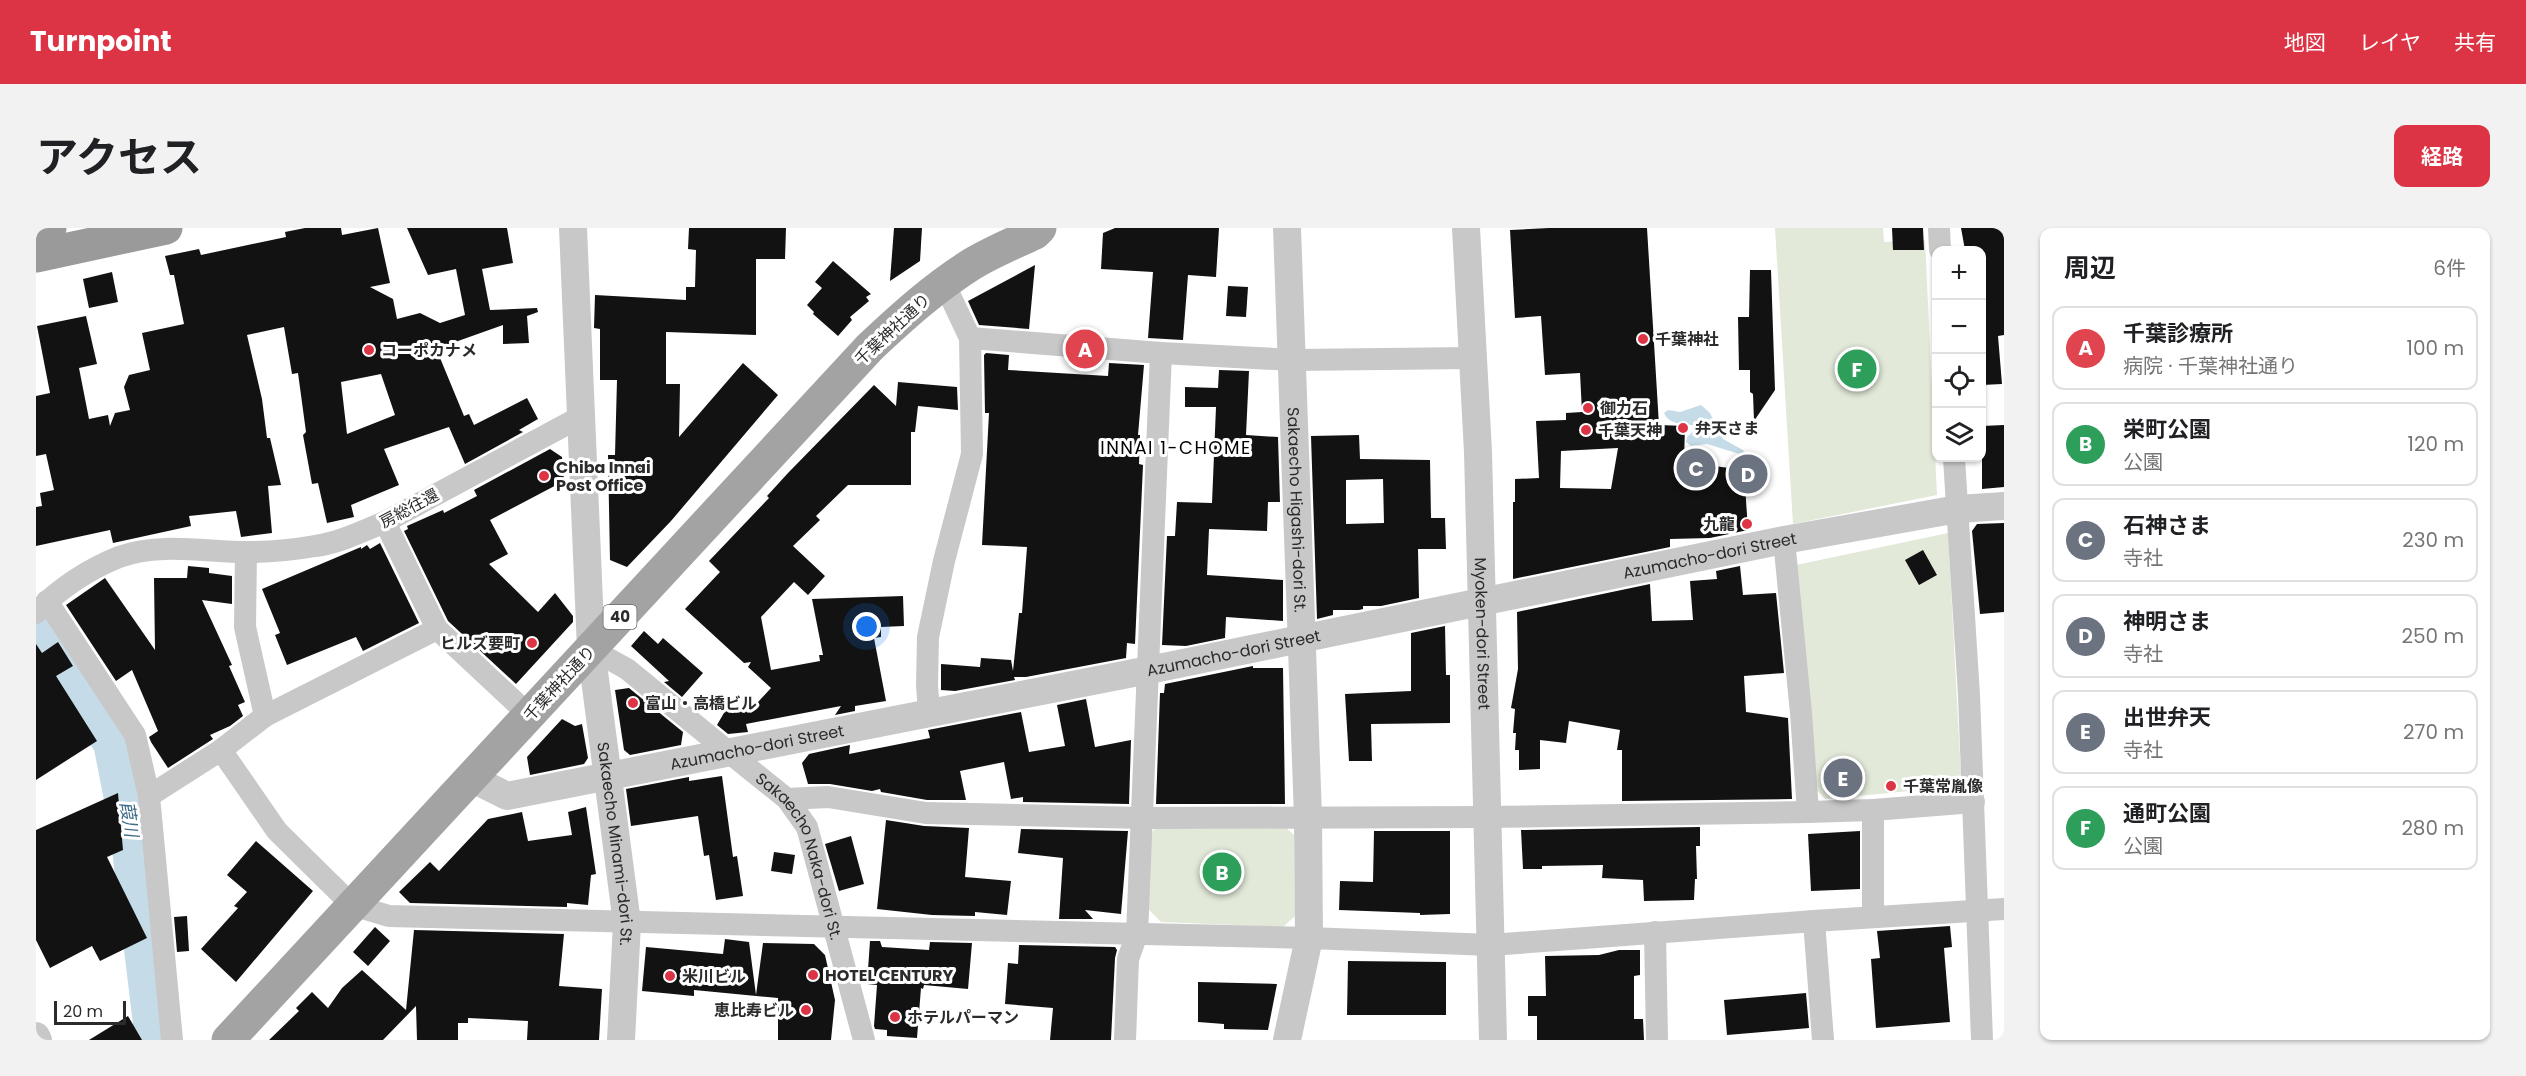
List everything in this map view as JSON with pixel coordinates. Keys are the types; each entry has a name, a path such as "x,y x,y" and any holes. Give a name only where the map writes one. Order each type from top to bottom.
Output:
{"highway":[{"path":"36,231 50,228"},
{"path":"36,256 166,228"}],"main road":[{"name":"千葉神社通り","path":"228,1040 469,777 591,649 870,347 917,303 944,283 975,263 1035,233 1040,228"}],"street":[{"path":"573,228 582,416"},
{"name":"Sakaecho Higashi-dori St.","path":"1287,228 1308,818 1309,938 1287,1040"},
{"name":"Myoken-dori Street","path":"1466,228 1478,452 1493,1040"},
{"path":"1939,228 1940,246"},
{"path":"929,712 928,637 944,561 972,454 970,338 944,283"},
{"path":"970,338 1161,353 1293,360 1473,358"},
{"path":"1125,1040 1128,959 1137,934 1161,353"},
{"name":"房総往還","path":"42,607 82,575 120,556 152,550 246,552 319,546 385,522 582,416"},
{"name":"Sakaecho Minami-dori St.","path":"582,416 591,649 627,923 621,1040"},
{"path":"1954,462 1974,802 1982,1040"},
{"name":"Azumacho-dori Street","path":"469,777 507,796 731,754 1784,540 1958,509 2004,506"},
{"path":"385,522 437,629 529,715"},
{"path":"1784,540 1808,812"},
{"path":"246,552 245,627 265,716"},
{"path":"42,607 135,735 149,796 172,1040"},
{"path":"149,796 221,750 265,716 437,629"},
{"name":"Sakaecho Naka-dori St.","path":"591,649 627,669 731,754 787,800 807,826 864,1040"},
{"path":"221,750 277,831 352,905 389,916 1309,938 1491,945 2004,909"},
{"path":"787,800 828,797 926,813 1143,818 1486,817 1808,812 1873,810 1974,802"},
{"path":"1873,810 1873,917"},
{"path":"1814,921 1823,1040"},
{"path":"1654,932 1656,1040"}],"green space":[{"path":"1775,228 1883,228 1884,242 1925,240 1932,389 1932,462 1935,462 1937,495 1793,524"},
{"path":"1948,533 1961,775 1932,789 1825,799 1815,788 1796,565"},
{"path":"1157,826 1284,826 1294,835 1295,916 1283,927 1161,922 1148,909 1151,834"}],"water":[{"path":"1701,405 1710,413 1723,439 1743,450 1746,456 1707,444 1691,446 1686,442 1687,437 1697,428 1696,426 1674,422 1664,413 1668,410 1680,412"}],"building":[{"path":"305,228 341,228 342,235 378,228 390,283 370,287 393,299 397,319 420,313 440,323 465,315 456,269 428,275 407,228 507,228 513,263 482,269 490,310 537,308 538,312 527,316 529,343 503,344 503,325 444,346 445,350 438,353 464,416 469,414 474,425 527,398 538,419 519,430 523,432 465,464 449,427 384,449 399,485 351,505 354,517 327,523 318,483 312,484 303,435 306,432 298,373 292,374 284,327 247,335 262,399 267,438 270,438 281,485 268,486 272,533 241,537 236,511 189,516 191,526 113,543 110,530 36,546 36,507 42,506 40,493 54,490 46,454 36,456 36,396 50,393 37,326 86,316 97,364 79,368 89,419 108,415 110,426 115,413 130,410 124,387 129,375 150,370 142,333 184,324 174,275 170,275 165,256 199,249 201,255 286,237 285,232","holes":["381,374 395,415 347,434 341,382"]},
{"path":"689,228 786,228 785,259 756,259 756,335 666,332 666,384 680,384 679,437 743,363 778,395 671,521 627,567 610,560 608,455 615,455 617,380 600,380 600,329 594,328 595,295 686,300 686,287 695,287 696,250 688,249"},
{"path":"894,228 922,228 920,261 890,281"},
{"path":"1115,228 1219,228 1216,277 1188,275 1183,340 1148,338 1153,272 1101,269 1103,233"},
{"path":"1647,228 1659,425 1685,426 1684,462 1744,470 1748,530 1710,538 1670,539 1670,547 1513,579 1515,479 1539,478 1536,421 1566,420 1566,413 1582,412 1580,373 1545,375 1541,316 1515,318 1510,230","holes":["1618,448 1611,489 1560,488 1561,451"]},
{"path":"1892,228 1923,228 1924,250 1893,250"},
{"path":"1961,228 2004,228 2004,335 1998,336 2002,384 1986,385 1986,246 1964,246"},
{"path":"833,261 871,294 866,297 869,301 850,317 852,320 838,336 813,314 814,312 807,305 822,288 815,282"},
{"path":"1035,265 1029,329 979,325 968,301"},
{"path":"1750,270 1771,270 1775,390 1754,421 1750,370 1739,370 1738,317 1749,317"},
{"path":"112,272 118,302 89,308 83,279"},
{"path":"1228,286 1248,287 1246,317 1226,316"},
{"path":"986,353 1009,355 1008,370 1108,376 1109,363 1144,365 1138,435 1140,435 1139,464 1143,465 1135,644 1127,643 1126,658 1026,677 1014,677 1015,680 955,691 941,690 941,664 980,667 981,658 1011,660 1013,671 1019,613 1022,613 1027,547 982,545 989,413 985,413 984,355"},
{"path":"1219,370 1249,371 1246,435 1278,437 1280,502 1268,502 1267,531 1209,529 1207,575 1283,580 1283,621 1226,617 1225,638 1186,646 1162,645 1167,536 1175,536 1177,502 1212,503 1216,407 1185,407 1185,387 1218,388"},
{"path":"898,382 957,387 958,410 918,406 915,432 911,432 911,485 848,485 816,516 820,520 793,546 825,576 808,595 794,582 761,617 771,670 820,661 819,655 823,655 812,599 903,596 904,626 881,627 881,637 874,638 886,701 855,706 855,711 835,715 841,706 746,724 748,732 728,734 717,725 732,699 748,713 771,688 748,667 751,662 744,663 685,609 720,572 709,561 769,498 767,496 788,473 874,385 896,406"},
{"path":"2004,425 2004,487 1982,489 1982,462 1986,462 1986,426"},
{"path":"1359,435 1360,459 1430,460 1431,518 1445,518 1446,549 1418,549 1419,598 1381,606 1363,606 1363,609 1359,610 1333,610 1333,615 1317,619 1311,436","holes":["1383,479 1384,523 1346,524 1346,480"]},
{"path":"550,449 562,457 564,481 490,520 508,554 489,564 538,612 555,593 573,616 573,622 516,684 448,621 404,531 408,529 407,526 443,510 444,513 477,496 474,490"},
{"path":"2004,523 2004,612 1980,614 1972,531 1977,524"},
{"path":"380,543 419,623 363,651 356,637 287,665 275,635 280,633 262,589 361,547 361,549 367,545 370,549"},
{"path":"1923,550 1937,575 1919,585 1905,560"},
{"path":"188,566 209,568 209,573 232,576 232,604 202,600 232,665 229,666 245,702 238,705 243,716 230,726 210,735 213,739 168,768 149,737 158,731 132,670 116,681 66,605 105,578 155,650 154,578 187,578"},
{"path":"1740,566 1743,595 1776,593 1784,673 1744,676 1746,712 1788,718 1792,799 1622,801 1622,750 1617,750 1620,730 1569,721 1566,743 1540,740 1540,769 1519,770 1519,750 1515,750 1516,733 1513,733 1515,709 1511,708 1518,669 1517,612 1650,584 1652,621 1693,620 1690,581 1717,579 1716,571"},
{"path":"1445,626 1446,675 1450,675 1450,723 1371,724 1372,761 1349,761 1345,694 1411,691 1411,633"},
{"path":"644,631 658,644 663,638 703,673 682,697 664,682 669,681 631,646"},
{"path":"58,642 73,666 56,676 97,741 36,780 36,644 42,653"},
{"path":"1253,666 1253,668 1283,668 1285,804 1156,804 1160,693 1164,693 1165,684"},
{"path":"629,688 683,732 681,745 630,755 624,750 615,690"},
{"path":"1086,699 1095,747 1131,740 1129,804 1023,802 1023,797 1011,799 1004,762 960,771 966,800 927,800 881,792 880,789 872,791 830,784 808,784 802,763 809,754 850,745 849,754 930,738 928,730 1021,712 1029,752 1065,746 1057,705"},
{"path":"562,719 575,726 582,724 588,758 584,764 530,775 527,757"},
{"path":"722,776 733,857 737,856 743,896 716,900 709,855 704,856 698,816 631,826 626,789 689,777 689,781"},
{"path":"118,793 123,850 107,857 147,938 100,961 92,946 50,968 36,940 36,830"},
{"path":"586,807 596,874 591,875 588,905 567,903 567,907 410,903 399,892 430,862 439,871 488,819 522,812 528,841 572,835 568,812"},
{"path":"886,820 924,826 969,828 965,877 1011,881 1007,915 975,912 975,916 932,915 877,909"},
{"path":"1700,827 1700,846 1696,846 1697,879 1695,879 1694,900 1644,901 1643,880 1602,878 1603,865 1542,866 1542,869 1523,869 1521,830"},
{"path":"1021,829 1128,831 1121,914 1085,910 1093,919 1059,919 1063,858 1018,853"},
{"path":"1374,831 1450,831 1450,914 1420,915 1420,913 1339,910 1340,881 1373,882"},
{"path":"1860,831 1860,889 1811,891 1808,834"},
{"path":"851,836 864,884 839,891 825,844"},
{"path":"256,841 313,891 236,982 201,949 238,908 234,906 247,892 227,875"},
{"path":"774,852 795,855 792,874 771,871"},
{"path":"187,916 189,951 177,952 174,917"},
{"path":"1950,926 1952,947 1944,948 1950,1022 1876,1028 1871,959 1880,958 1877,931"},
{"path":"375,927 390,941 368,966 353,952"},
{"path":"414,930 564,934 559,986 602,989 599,1040 527,1040 528,1021 468,1018 468,1023 458,1023 458,1040 417,1040 416,1006 383,1040 269,1040 299,1011 296,1008 312,992 328,1008 342,988 362,970 406,1010"},
{"path":"725,939 749,942 756,995 763,943 814,944 825,955 835,1000 831,1040 778,1040 778,998 694,990 694,996 642,991 646,947 723,954"},
{"path":"870,941 880,941 882,947 929,950 930,942 972,943 968,989 924,985 923,989 921,988 917,1038 887,1036 887,1030 875,1029 874,1026 877,985 867,984"},
{"path":"1019,945 1115,947 1117,950 1111,1040 1050,1040 1053,1008 1005,1004 1008,963 1018,964"},
{"path":"1619,950 1640,950 1640,975 1634,976 1634,1019 1643,1019 1644,1040 1537,1040 1537,1016 1528,1016 1528,996 1546,996 1545,956 1599,955"},
{"path":"1348,961 1446,962 1446,1015 1347,1015"},
{"path":"1198,982 1277,984 1268,1030 1224,1029 1224,1024 1198,1022"},
{"path":"1806,993 1809,1028 1727,1035 1724,1000"},
{"path":"128,1016 142,1040 89,1040"}],"waterway":[{"name":"葭川","path":"36,622 115,742 131,824 157,1040"}],"place":[{"name":"千葉神社","path":"1643,339"},
{"name":"千葉診療所","path":"1085,349"},
{"name":"コーポカナメ","path":"369,350"},
{"name":"通町公園","path":"1857,369"},
{"name":"御力石","path":"1588,408"},
{"name":"弁天さま","path":"1683,428"},
{"name":"千葉天神","path":"1586,430"},
{"name":"石神さま","path":"1696,468"},
{"name":"神明さま","path":"1748,474"},
{"name":"Chiba Innai Post Office","path":"544,476"},
{"name":"九龍","path":"1747,524"},
{"name":"ヒルズ要町","path":"532,643"},
{"name":"富山・高橋ビル","path":"633,703"},
{"name":"出世弁天","path":"1843,778"},
{"name":"千葉常胤像","path":"1891,786"},
{"name":"栄町公園","path":"1222,872"},
{"name":"HOTEL CENTURY","path":"813,975"},
{"name":"米川ビル","path":"670,976"},
{"name":"恵比寿ビル","path":"806,1010"},
{"name":"ホテルパーマン","path":"895,1017"}],"district":[{"name":"INNAI 1-CHOME","path":"1176,448"}]}
